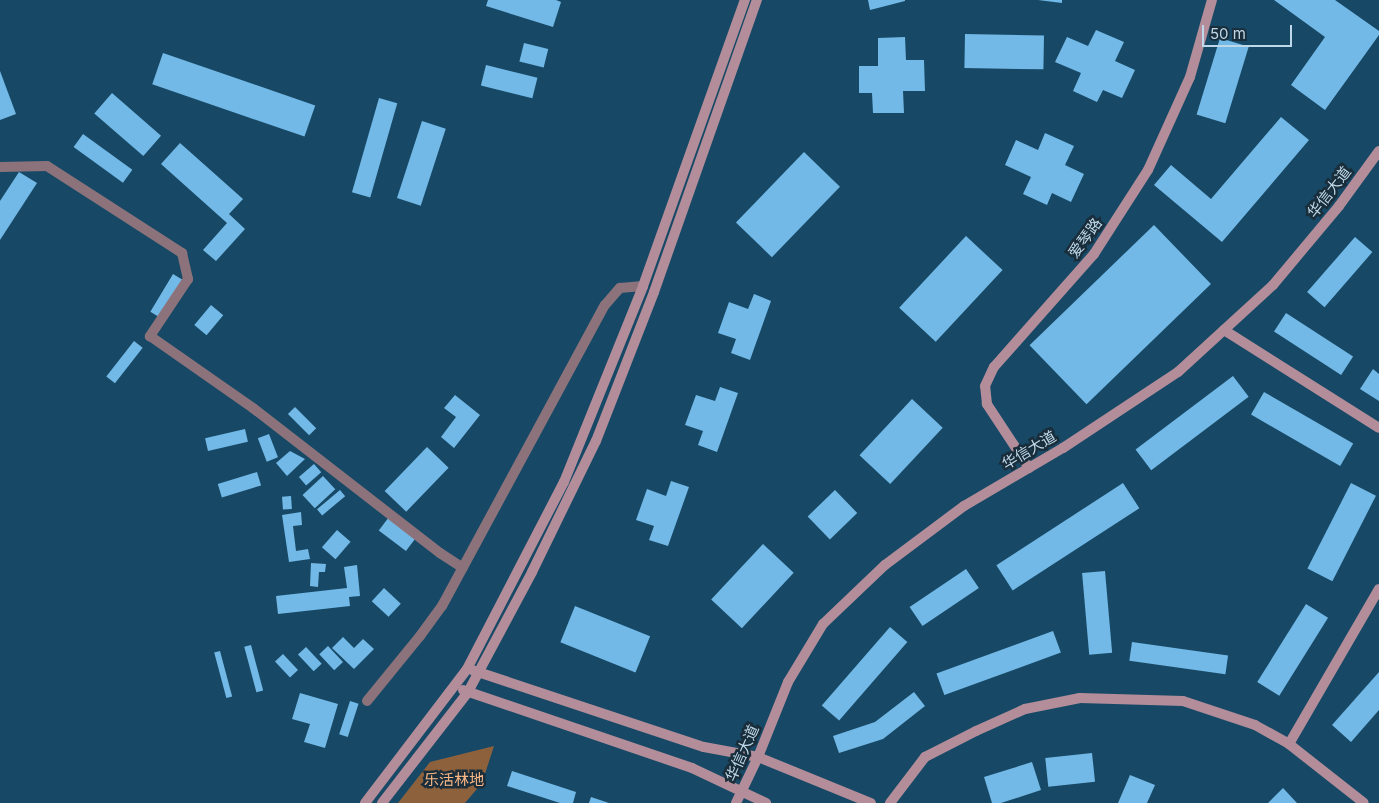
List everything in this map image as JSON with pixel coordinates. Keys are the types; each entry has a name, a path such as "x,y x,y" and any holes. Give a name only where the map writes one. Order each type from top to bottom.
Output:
{"street":[{"path":"365,803 467,669 564,482 643,286 744,0"},
{"path":"382,803 468,692 532,572 596,441 654,292 757,0"},
{"name":"爱琴路","path":"1029,468 986,404 985,386 994,367 1094,254 1148,170 1190,77 1212,0"},
{"name":"华信大道","path":"736,803 758,757 788,682 823,624 885,565 964,506 1029,468 1178,372 1274,285 1339,206 1379,151"},
{"path":"0,167 47,166 182,253 188,279 150,336 253,408 440,553 463,568"},
{"path":"366,701 420,636 442,606 605,305 620,288 643,286"},
{"path":"1224,330 1379,428"},
{"path":"1289,744 1379,589"},
{"path":"467,669 704,747 758,757 871,803"},
{"path":"455,687 692,768 740,793 766,803"},
{"path":"890,803 925,757 1025,709 1080,698 1183,701 1255,725 1289,744 1364,803"}],"green space":[{"name":"乐活林地","path":"494,746 482,783 465,803 398,803 430,762"}],"building":[{"path":"488,0 556,0 561,2 553,27 486,6"},
{"path":"868,0 905,0 905,1 870,10"},
{"path":"1038,0 1062,0 1062,3"},
{"path":"1274,0 1335,0 1379,31 1379,35 1325,110 1291,85 1325,37"},
{"path":"1096,30 1124,42 1115,61 1135,70 1122,98 1103,90 1097,102 1073,91 1081,73 1055,62 1067,37 1088,46"},
{"path":"965,34 1044,35 1043,69 964,68"},
{"path":"905,37 906,60 924,60 925,91 903,91 904,113 873,113 872,93 859,93 859,66 878,66 878,38"},
{"path":"1220,38 1249,47 1225,123 1197,115"},
{"path":"524,43 548,49 544,67 519,61"},
{"path":"163,53 315,105 304,137 152,84"},
{"path":"486,65 537,78 532,98 481,85"},
{"path":"0,71 16,114 0,120"},
{"path":"112,93 161,136 143,156 94,113"},
{"path":"379,98 397,103 370,197 352,192"},
{"path":"1281,117 1309,140 1222,242 1154,185 1171,165 1211,199"},
{"path":"422,121 446,129 421,206 397,198"},
{"path":"1045,133 1074,146 1065,165 1084,174 1071,202 1052,193 1047,205 1023,194 1031,177 1005,165 1016,140 1038,150"},
{"path":"83,134 132,170 123,183 74,147"},
{"path":"180,143 243,199 229,214 245,229 216,261 203,250 227,223 161,164"},
{"path":"804,152 840,187 772,257 736,222"},
{"path":"19,172 37,183 0,240 0,201"},
{"path":"1154,225 1211,284 1087,404 1030,345"},
{"path":"966,236 1003,270 936,342 899,308"},
{"path":"1355,237 1372,252 1324,307 1307,292"},
{"path":"173,274 183,280 161,318 150,312"},
{"path":"754,294 771,301 750,360 731,353 736,339 718,333 729,302 748,309"},
{"path":"211,305 223,315 207,335 194,325"},
{"path":"1286,313 1353,357 1341,375 1274,331"},
{"path":"134,341 143,348 115,383 106,376"},
{"path":"1373,369 1379,374 1379,401 1360,389"},
{"path":"1233,376 1249,397 1151,470 1136,449"},
{"path":"720,387 738,393 717,452 698,445 703,431 685,425 696,395 715,401"},
{"path":"1264,392 1353,444 1340,466 1251,415"},
{"path":"455,395 480,415 454,448 441,437 456,417 444,408"},
{"path":"912,399 943,428 890,484 859,455"},
{"path":"295,407 316,428 309,435 288,414"},
{"path":"245,429 248,442 208,451 205,438"},
{"path":"269,434 278,457 267,462 258,438"},
{"path":"427,447 449,468 406,512 385,491"},
{"path":"290,451 305,459 287,476 276,463"},
{"path":"314,464 321,472 306,485 299,477"},
{"path":"257,472 261,485 222,497 218,484"},
{"path":"323,476 335,489 315,508 303,495"},
{"path":"671,481 689,487 668,546 649,540 654,526 636,520 647,489 666,496"},
{"path":"1123,483 1139,508 1013,590 996,565"},
{"path":"1351,483 1376,496 1332,581 1307,569"},
{"path":"340,490 345,496 322,515 317,509"},
{"path":"835,490 857,513 830,539 808,516"},
{"path":"291,496 292,509 283,510 282,497"},
{"path":"301,512 302,525 293,526 296,551 308,549 310,559 289,562 282,515"},
{"path":"389,517 416,537 406,551 379,531"},
{"path":"337,530 351,542 335,559 322,547"},
{"path":"763,544 794,573 742,628 711,600"},
{"path":"311,563 326,564 325,572 319,572 318,587 310,586"},
{"path":"357,565 360,596 349,597 350,606 278,614 276,596 347,588 344,567"},
{"path":"966,569 979,588 922,626 910,607"},
{"path":"1105,571 1112,653 1089,655 1082,573"},
{"path":"384,588 401,604 389,617 372,601"},
{"path":"1306,604 1328,618 1279,696 1257,682"},
{"path":"575,606 650,636 635,673 560,642"},
{"path":"890,627 907,642 839,721 822,705"},
{"path":"1053,631 1061,653 944,695 936,673"},
{"path":"343,637 354,648 363,639 374,649 354,669 332,648"},
{"path":"1132,642 1228,655 1225,674 1129,661"},
{"path":"251,645 263,690 256,692 244,647"},
{"path":"328,646 343,662 334,670 319,654"},
{"path":"306,647 322,664 314,671 298,655"},
{"path":"220,651 232,696 226,698 214,653"},
{"path":"283,654 298,670 290,678 275,662"},
{"path":"1379,672 1379,710 1351,742 1332,725"},
{"path":"914,692 925,706 883,739 839,753 833,736 875,722"},
{"path":"300,693 338,704 325,748 304,742 310,724 292,719"},
{"path":"350,701 359,704 348,737 339,734"},
{"path":"1092,753 1095,782 1048,787 1045,758"},
{"path":"1032,762 1041,790 1001,803 992,803 984,777"},
{"path":"512,771 576,792 573,803 560,803 507,786"},
{"path":"1130,775 1155,785 1147,803 1118,803"},
{"path":"1283,788 1297,803 1268,803"},
{"path":"591,797 609,803 589,803"}]}
